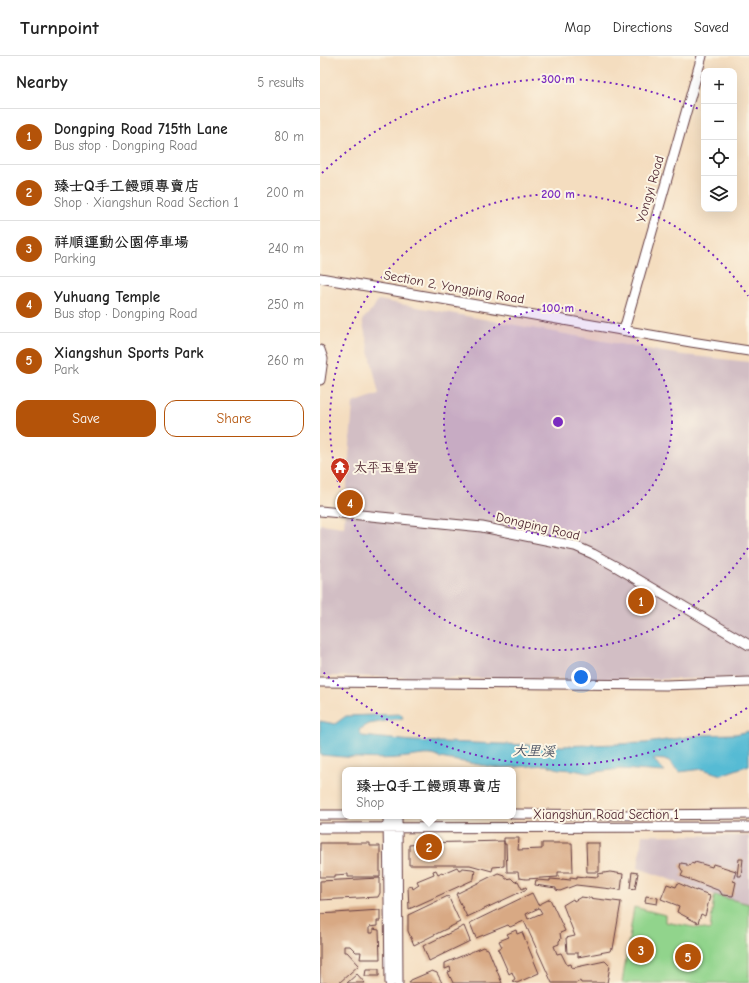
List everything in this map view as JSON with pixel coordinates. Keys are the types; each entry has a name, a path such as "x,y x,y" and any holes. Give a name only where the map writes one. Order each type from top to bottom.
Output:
{"street":[{"name":"Yongyi Road","path":"624,330 702,56"},
{"name":"Section 2, Yongping Road","path":"320,278 749,350"},
{"path":"320,350 323,359 320,380"},
{"name":"Dongping Road","path":"320,511 482,527 575,546 615,566 749,644"},
{"path":"320,682 673,685 749,682"},
{"name":"Xiangshun Road Section 1","path":"516,814 749,814"},
{"path":"320,815 342,815"},
{"path":"389,819 392,828 398,983"},
{"path":"390,983 392,828 396,819"},
{"name":"Xiangshun Road Section 1","path":"320,828 749,827"}],"shaded area":[{"path":"378,300 675,354 749,362 749,678 606,680 320,676 320,524 344,527 353,403 379,394 362,320 372,310"},
{"path":"642,835 749,836 749,904 714,895 638,868"}],"green space":[{"path":"714,895 749,904 749,983 622,983 634,907 665,915 665,922 710,930"}],"water":[{"name":"大里溪","path":"401,714 403,718 369,724 359,730 362,736 412,741 561,746 646,743 701,735 736,734 749,731 749,765 721,775 703,769 679,772 668,760 653,759 665,772 620,769 587,773 559,769 546,765 492,767 440,758 433,755 386,759 320,755 320,721 335,724 346,716"}],"building":[{"path":"504,838 519,838 518,850 542,849 542,843 572,843 573,872 558,872 558,877 519,878 518,872 507,872 506,844 504,844"},
{"path":"504,841 504,866 493,867 492,871 470,865 409,865 409,845 420,843"},
{"path":"320,843 370,843 370,846 380,846 380,877 348,877 348,874 335,875 335,877 320,877"},
{"path":"586,843 599,843 599,872 587,872"},
{"path":"739,859 743,859 741,876 737,876"},
{"path":"695,862 712,867 713,864 736,871 733,881 736,882 733,896 722,895 720,891 681,876 683,872 680,867 681,863 689,866 691,863 694,864"},
{"path":"457,867 459,870 463,868 475,870 473,880 409,909 408,887 412,886 413,889 419,885 417,881 434,874 433,871 436,870 438,874"},
{"path":"610,872 623,874 621,890 576,885 560,891 556,890 556,888 535,885 536,880 570,880 570,877 577,878 577,876 598,877 598,874"},
{"path":"632,872 638,873 635,889 630,888"},
{"path":"498,873 504,875 506,879 511,878 515,882 518,881 522,889 526,887 527,889 467,917 456,894"},
{"path":"380,878 380,893 378,897 320,900 320,881"},
{"path":"678,883 710,896 705,916 701,914 698,923 677,912 679,906 661,899 667,884 676,887"},
{"path":"532,893 538,905 550,899 565,931 560,933 561,939 559,944 554,946 557,954 561,953 567,965 571,964 572,968 605,961 610,966 607,983 581,983 580,981 576,983 552,983 524,921 510,927 508,925 476,938 470,923","holes":["539,908 542,913 528,919 526,914"]},
{"path":"448,896 460,922 414,945 408,931 408,915"},
{"path":"646,896 658,898 657,904 645,902"},
{"path":"581,897 621,902 613,949 611,948 610,951 578,957 578,953 567,953 566,938 575,936 563,905 573,899 574,901"},
{"path":"380,910 380,921 377,921 377,926 369,927 369,933 373,933 373,929 379,930 380,959 360,959 361,952 356,952 350,946 344,946 344,952 347,952 359,965 339,983 320,983 320,914"},
{"path":"464,926 470,941 429,961 423,946"},
{"path":"516,930 517,934 522,932 539,973 517,983 512,981 515,979 512,972 509,974 498,949 502,947 499,941 509,937 507,934"},
{"path":"483,947 488,949 502,983 453,983 448,972 451,971 450,967 445,969 445,963"},
{"path":"366,969 379,969 379,976 365,976"},
{"path":"432,971 437,973 442,983 409,983 411,980"},
{"path":"357,974 365,983 347,983"}],"place":[{"name":"太平玉皇宮","path":"340,484"},
{"name":"Yuhuang Temple","path":"350,503"},
{"name":"Dongping Road 715th Lane","path":"641,601"},
{"name":"臻士Q手工饅頭專賣店","path":"429,847"},
{"name":"祥順運動公園停車場","path":"641,950"},
{"name":"Xiangshun Sports Park","path":"688,957"}]}
